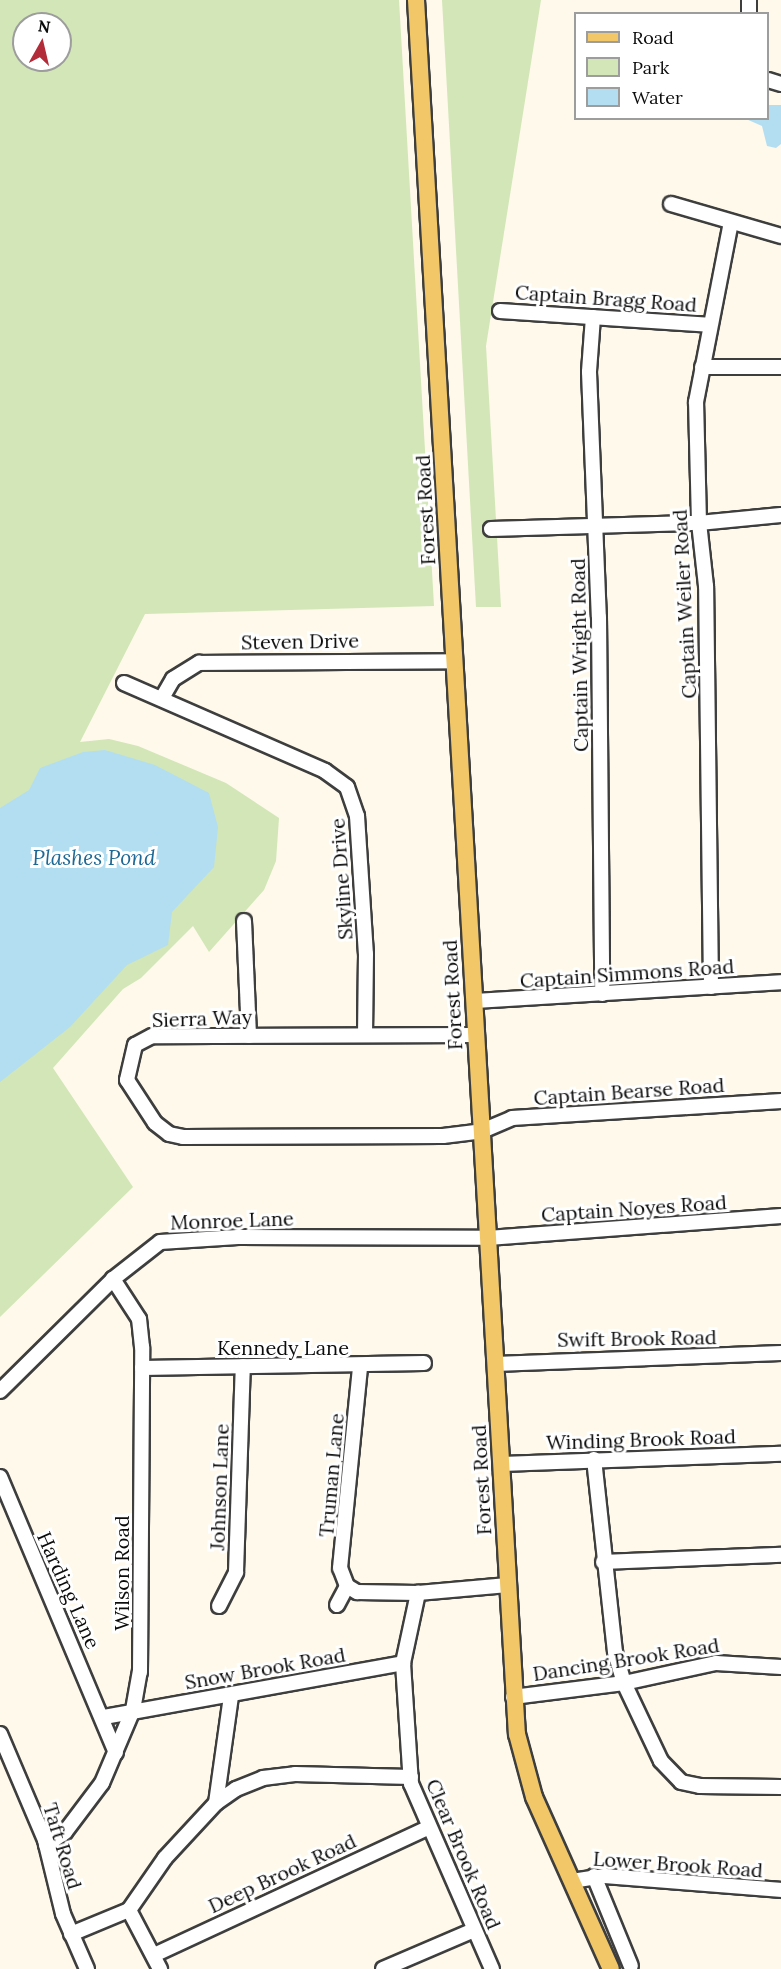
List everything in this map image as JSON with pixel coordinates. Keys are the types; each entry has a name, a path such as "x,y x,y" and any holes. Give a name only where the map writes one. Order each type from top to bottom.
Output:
{"main road":[{"name":"Forest Road","path":"416,0 502,1464 513,1697 526,1775 611,1969"}],"street":[{"path":"671,204 781,236"},
{"name":"Captain Weiler Road","path":"711,987 706,586 699,523 696,402 709,325 731,222"},
{"name":"Captain Bragg Road","path":"500,311 709,325"},
{"name":"Captain Wright Road","path":"593,317 589,372 597,527 602,994"},
{"path":"702,367 781,367"},
{"path":"491,529 699,523 781,515"},
{"name":"Steven Drive","path":"162,698 172,679 199,663 454,661"},
{"name":"Skyline Drive","path":"124,683 325,771 347,787 357,816 359,835 366,954 365,1035"},
{"path":"244,921 249,1036"},
{"name":"Captain Simmons Road","path":"474,1001 781,982"},
{"name":"Sierra Way","path":"476,1035 166,1035 142,1040 132,1052 129,1088 163,1131 183,1137 443,1136 482,1131"},
{"name":"Captain Bearse Road","path":"482,1131 512,1118 781,1101"},
{"name":"Captain Noyes Road","path":"488,1238 781,1216"},
{"name":"Monroe Lane","path":"0,1391 113,1279 149,1248 172,1240 488,1238"},
{"name":"Wilson Road","path":"46,1845 65,1832 91,1799 116,1753 133,1710 140,1660 142,1368 139,1319 113,1279"},
{"name":"Swift Brook Road","path":"495,1364 781,1353"},
{"name":"Kennedy Lane","path":"142,1368 360,1366 424,1363"},
{"name":"Johnson Lane","path":"219,1606 236,1572 243,1366"},
{"name":"Truman Lane","path":"346,1586 340,1568 360,1366"},
{"name":"Winding Brook Road","path":"502,1464 781,1454"},
{"path":"594,1459 611,1634 624,1683 661,1761 681,1782 726,1788 781,1787"},
{"name":"Harding Lane","path":"0,1478 104,1717 116,1753"},
{"path":"603,1562 781,1555"},
{"path":"337,1605 346,1586 357,1592 418,1593 508,1585"},
{"name":"Clear Brook Road","path":"418,1593 403,1663 411,1777 427,1828 492,1969"},
{"name":"Snow Brook Road","path":"133,1710 231,1696 403,1663"},
{"name":"Dancing Brook Road","path":"513,1697 624,1683 716,1663 781,1667"},
{"path":"216,1803 231,1696"},
{"path":"104,1717 133,1710"},
{"name":"Taft Road","path":"0,1734 46,1845 71,1934 87,1969"},
{"path":"71,1934 129,1910 165,1858 216,1803 236,1789 276,1775 411,1777"},
{"name":"Deep Brook Road","path":"153,1955 427,1828"},
{"path":"594,1876 631,1966"},
{"name":"Lower Brook Road","path":"572,1881 594,1876 781,1890"},
{"path":"129,1910 160,1969"},
{"path":"383,1969 474,1930"}],"green space":[{"path":"0,0 399,0 434,606 145,614 80,742 109,739 138,746 226,783 279,818 276,861 264,890 209,952 193,926 141,978 123,989 53,1068 133,1187 0,1317"},
{"path":"442,0 541,0 486,346 501,607 476,607"}],"water":[{"path":"769,105 781,105 781,144 776,148 767,146 762,126 748,120 769,120"},
{"name":"Plashes Pond","path":"105,750 155,765 209,793 218,827 214,867 172,912 168,945 127,965 70,1027 0,1082 0,808 29,790 40,768 83,752"}]}
